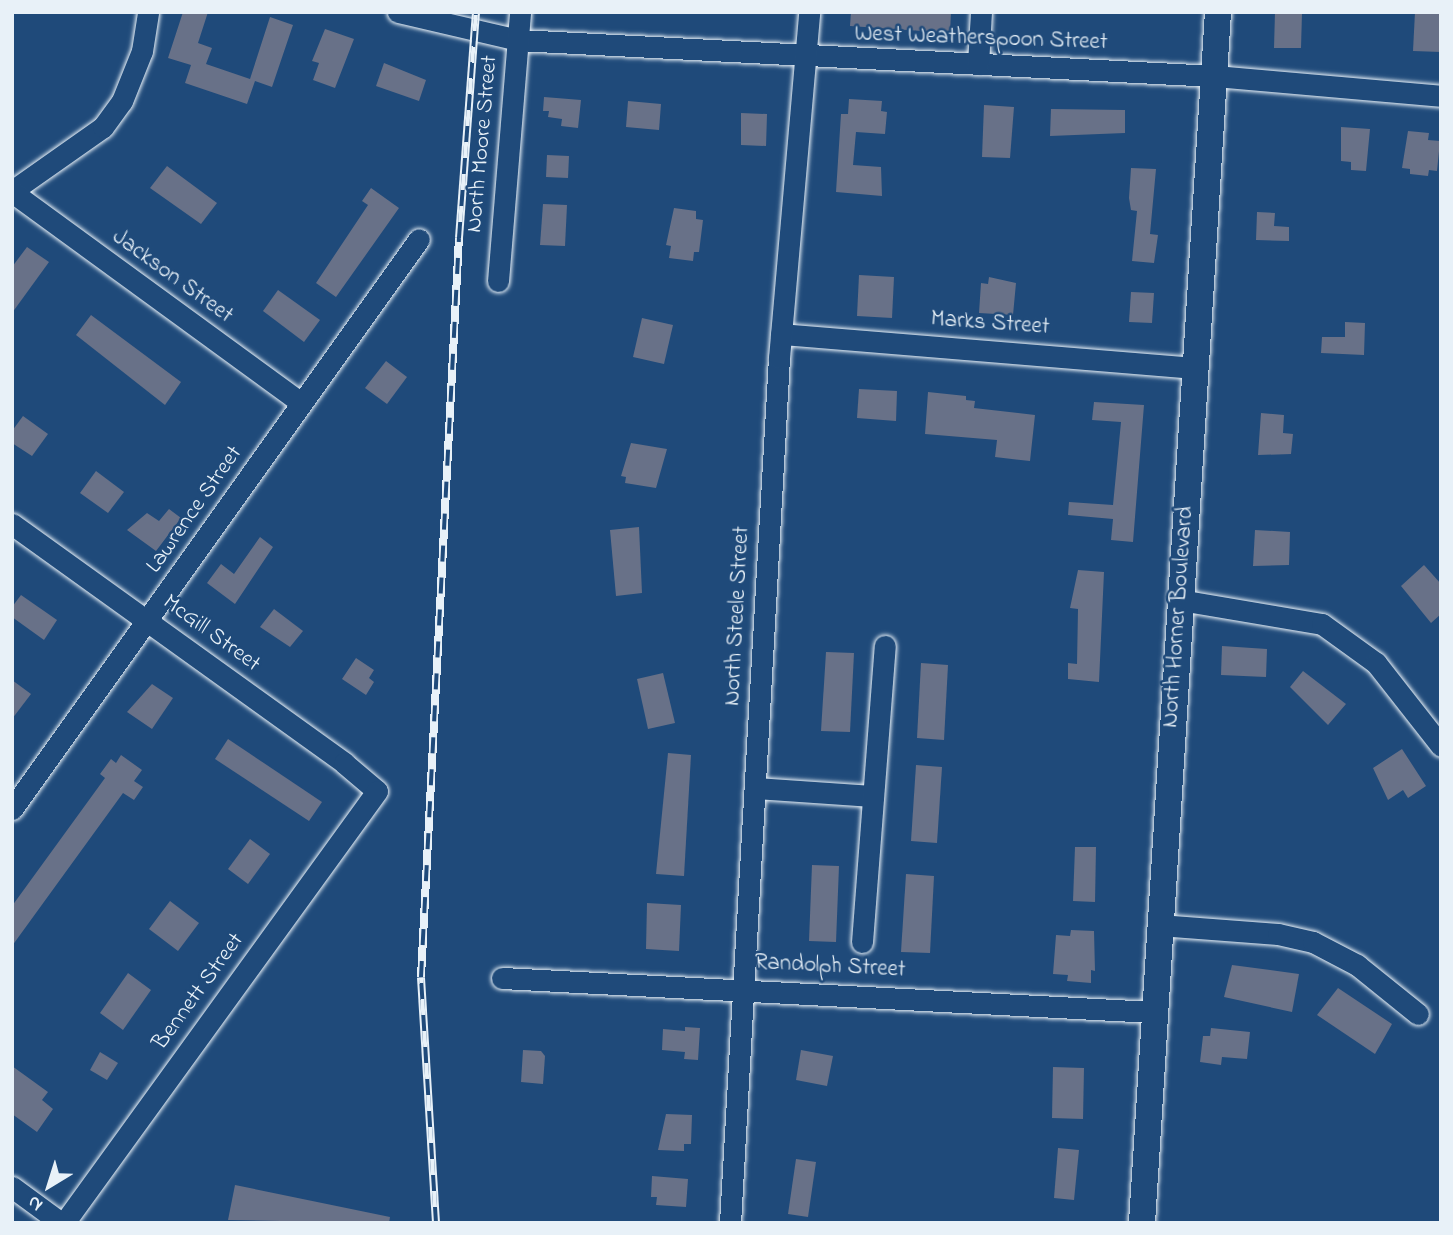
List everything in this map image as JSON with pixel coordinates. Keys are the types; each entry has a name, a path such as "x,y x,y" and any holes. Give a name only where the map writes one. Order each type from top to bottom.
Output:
{"main road":[{"name":"North Horner Boulevard","path":"1142,1223 1218,12"}],"street":[{"path":"12,191 103,127 122,101 137,64 148,12"},
{"name":"West Weatherspoon Street","path":"398,12 518,40 806,58 1214,76 1441,96"},
{"name":"North Moore Street","path":"498,281 520,12"},
{"name":"North Steele Street","path":"730,1223 781,334 809,12"},
{"path":"978,64 981,12"},
{"name":"Jackson Street","path":"12,191 301,403"},
{"name":"Lawrence Street","path":"12,809 149,622 419,239"},
{"name":"Marks Street","path":"781,334 1194,368"},
{"name":"McGill Street","path":"12,524 377,791"},
{"path":"1180,600 1322,624 1376,663 1441,746"},
{"path":"862,942 885,646"},
{"path":"755,788 873,796"},
{"name":"Bennett Street","path":"63,1223 377,791"},
{"path":"1159,925 1278,934 1313,942 1357,965 1418,1014"},
{"name":"Randolph Street","path":"502,978 1154,1012"},
{"path":"12,1187 63,1223"}],"building":[{"path":"183,12 208,12 198,43 212,48 206,64 250,79 270,17 293,25 272,87 255,81 247,104 185,83 191,65 168,58"},
{"path":"851,12 951,12 950,33 850,26"},
{"path":"1275,12 1302,13 1301,48 1274,48"},
{"path":"1415,12 1441,12 1441,52 1413,51"},
{"path":"325,29 354,39 335,88 313,80 319,63 312,61"},
{"path":"384,63 426,80 419,101 376,86"},
{"path":"544,97 581,100 578,128 561,126 562,119 548,117 549,111 543,111"},
{"path":"849,99 882,101 881,111 887,112 885,134 856,132 853,165 881,167 882,196 836,192 841,114 848,114"},
{"path":"628,101 661,104 659,130 626,127"},
{"path":"984,105 1014,107 1010,158 982,157"},
{"path":"1051,109 1125,110 1125,133 1050,136"},
{"path":"741,113 767,114 766,146 741,145"},
{"path":"1341,127 1370,129 1366,171 1351,170 1351,162 1341,161"},
{"path":"1408,131 1429,133 1428,140 1440,141 1437,171 1429,170 1428,176 1410,174 1410,169 1402,168"},
{"path":"547,155 569,156 568,178 546,177"},
{"path":"167,166 217,203 201,224 150,188"},
{"path":"1131,168 1156,169 1150,234 1158,235 1154,263 1132,261 1137,211 1131,210 1129,198"},
{"path":"371,188 399,208 336,297 316,283 368,205 362,201"},
{"path":"543,204 567,205 565,246 540,245"},
{"path":"674,208 696,211 696,219 703,220 699,252 694,252 693,261 669,258 671,246 666,245"},
{"path":"1257,212 1275,213 1274,226 1289,227 1289,241 1256,240"},
{"path":"27,247 49,262 12,313 12,267"},
{"path":"859,275 894,277 892,318 857,316"},
{"path":"989,277 1016,283 1013,315 979,313 981,283 988,284"},
{"path":"278,290 320,320 304,342 263,311"},
{"path":"1131,292 1154,293 1152,323 1129,322"},
{"path":"91,315 181,382 165,405 76,335"},
{"path":"642,318 673,325 664,364 633,357"},
{"path":"1345,322 1365,323 1364,355 1321,353 1322,337 1345,337"},
{"path":"386,361 407,377 387,404 365,388"},
{"path":"859,389 897,391 896,421 857,418"},
{"path":"928,392 966,396 966,400 975,401 974,408 1035,415 1030,461 995,457 997,440 925,434"},
{"path":"1094,402 1144,405 1133,542 1111,540 1113,519 1068,515 1069,502 1113,505 1121,422 1092,420"},
{"path":"1261,413 1284,415 1283,433 1293,434 1291,454 1258,455"},
{"path":"23,416 48,434 32,456 12,443 12,431"},
{"path":"631,443 667,449 656,488 625,483 626,477 621,476"},
{"path":"96,471 124,492 108,513 80,493"},
{"path":"169,509 181,518 156,551 127,530 147,513 159,521"},
{"path":"639,527 642,593 616,596 610,530"},
{"path":"1255,530 1290,532 1289,565 1253,566"},
{"path":"260,537 273,547 235,604 207,583 221,564 234,574"},
{"path":"1424,565 1441,584 1441,614 1431,623 1401,586"},
{"path":"1078,570 1104,572 1099,682 1068,679 1068,663 1077,664 1078,609 1070,608"},
{"path":"21,595 57,620 44,640 12,617 12,607"},
{"path":"274,609 303,631 290,647 260,627"},
{"path":"1222,646 1267,649 1266,677 1221,675"},
{"path":"826,652 854,653 850,732 821,731"},
{"path":"356,658 374,670 369,678 374,682 366,695 342,679"},
{"path":"921,663 948,665 944,740 917,738"},
{"path":"1303,671 1346,704 1328,725 1290,687"},
{"path":"663,673 675,723 648,729 637,679"},
{"path":"12,680 31,694 12,719"},
{"path":"152,684 173,698 152,729 127,712"},
{"path":"228,739 322,802 309,821 215,759"},
{"path":"1402,749 1426,786 1408,798 1403,790 1388,800 1373,768"},
{"path":"668,753 691,755 684,876 656,874"},
{"path":"121,755 142,770 134,781 143,787 134,800 123,793 12,946 12,906 105,778 100,774 111,759 116,763"},
{"path":"916,765 942,767 937,843 911,841"},
{"path":"250,839 270,854 248,884 228,869"},
{"path":"1075,847 1096,847 1095,902 1073,901"},
{"path":"812,865 839,866 836,942 809,941"},
{"path":"906,874 934,876 930,953 901,952"},
{"path":"170,901 199,923 178,951 149,929"},
{"path":"647,903 681,905 679,951 646,949"},
{"path":"1071,930 1094,931 1095,971 1091,970 1091,983 1067,981 1068,975 1053,974 1056,935 1070,936"},
{"path":"1232,965 1299,974 1292,1012 1224,997"},
{"path":"128,973 151,990 123,1030 100,1013"},
{"path":"1338,988 1392,1024 1375,1054 1317,1015"},
{"path":"685,1027 700,1028 698,1060 684,1059 685,1052 662,1050 663,1029 685,1031"},
{"path":"1211,1028 1250,1032 1247,1059 1222,1057 1221,1065 1200,1062 1203,1036 1210,1036"},
{"path":"523,1050 541,1051 545,1056 543,1084 521,1082"},
{"path":"801,1050 833,1056 827,1086 796,1080"},
{"path":"100,1052 118,1063 107,1080 90,1070"},
{"path":"12,1066 48,1092 42,1100 53,1109 37,1132 12,1114"},
{"path":"1053,1067 1084,1068 1083,1119 1052,1118"},
{"path":"666,1114 692,1115 691,1144 684,1144 684,1151 658,1150"},
{"path":"1058,1148 1079,1150 1074,1200 1054,1198"},
{"path":"796,1159 816,1162 808,1217 788,1214"},
{"path":"652,1176 688,1179 686,1207 656,1205 657,1197 651,1197"},
{"path":"235,1185 390,1217 389,1223 228,1220"}],"railway":[{"path":"436,1223 421,977 459,238 476,12"}]}
